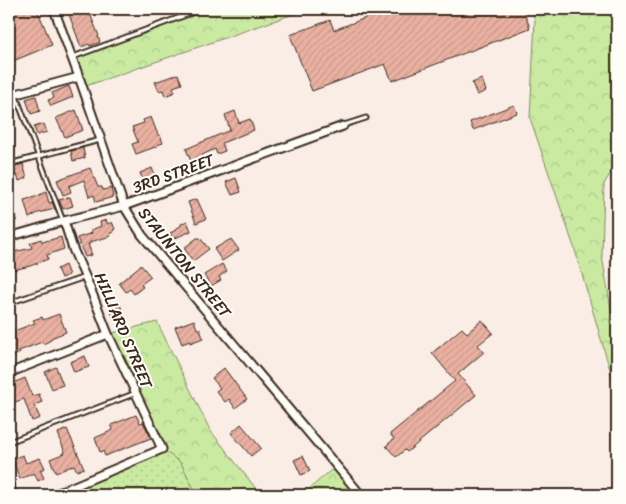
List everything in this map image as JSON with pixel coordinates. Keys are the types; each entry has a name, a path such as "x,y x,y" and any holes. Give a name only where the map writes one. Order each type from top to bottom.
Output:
{"street":[{"name":"STAUNTON STREET","path":"54,9 124,206 142,236 361,495"},
{"path":"12,95 79,77"},
{"name":"3RD STREET","path":"9,237 124,206 343,126"},
{"name":"HILLIARD STREET","path":"53,495 162,449 108,334 73,250 64,221"},
{"path":"9,373 108,334"},
{"path":"9,485 13,495"}],"lane":[{"path":"72,57 202,9"},
{"path":"12,95 64,221"},
{"path":"343,126 366,118"},
{"path":"9,164 101,140"},
{"path":"9,303 85,277"},
{"path":"9,442 136,393"}],"green space":[{"path":"202,9 308,9 83,87 72,57"},
{"path":"531,9 617,9 617,163 604,184 602,256 617,344 617,394 575,250 530,118 535,20"},
{"path":"157,322 210,430 261,495 197,495 181,463 162,449 108,334"},
{"path":"162,449 181,463 197,495 53,495"},
{"path":"336,466 359,495 302,495"}],"building":[{"path":"9,9 37,9 52,45 13,61 9,51"},
{"path":"67,9 88,9 100,42 81,47"},
{"path":"365,9 523,9 530,28 392,81 385,64 312,91 290,35 330,20 334,30 368,17"},
{"path":"178,74 182,84 173,87 175,92 165,96 163,90 159,91 155,82"},
{"path":"482,79 486,91 477,95 472,83"},
{"path":"69,86 73,97 51,106 48,100 54,98 52,93"},
{"path":"36,96 40,111 31,114 26,99"},
{"path":"514,105 517,113 473,130 470,122"},
{"path":"76,110 83,130 65,137 56,118"},
{"path":"235,111 239,123 250,119 254,130 222,143 225,151 217,154 215,149 202,155 204,161 193,166 186,149 230,130 225,115"},
{"path":"151,117 163,143 136,154 132,144 138,142 132,127 144,123 143,120"},
{"path":"44,124 47,132 37,135 34,127"},
{"path":"83,148 85,158 73,161 71,151"},
{"path":"23,164 27,178 19,181 17,175 9,177 9,168"},
{"path":"90,168 98,187 102,187 103,190 111,188 113,197 96,202 94,195 89,197 84,180 69,186 71,192 63,195 57,180"},
{"path":"152,168 156,178 144,183 140,173"},
{"path":"236,178 241,192 232,195 226,182"},
{"path":"46,192 49,203 52,202 55,209 38,213 29,218 24,200"},
{"path":"70,197 73,206 63,209 59,200"},
{"path":"197,199 206,219 196,223 188,202"},
{"path":"14,210 17,220 9,223 9,211"},
{"path":"106,220 108,224 112,222 115,229 113,230 114,232 110,233 111,236 90,242 88,244 92,255 85,257 77,238 92,233 91,230 101,226 100,222"},
{"path":"187,221 191,231 173,239 170,233"},
{"path":"61,237 64,249 47,255 48,259 9,271 9,253 32,248 30,243 41,239 42,242"},
{"path":"197,238 200,238 209,249 193,261 184,248"},
{"path":"231,239 239,250 222,261 214,249"},
{"path":"222,264 227,271 219,277 221,280 211,286 204,275"},
{"path":"65,265 69,275 61,278 57,269"},
{"path":"141,265 151,277 141,284 143,287 134,294 130,289 126,292 119,283"},
{"path":"120,305 125,316 115,321 110,309"},
{"path":"59,314 66,332 51,338 51,340 43,344 42,342 19,351 20,353 11,357 9,333 35,323 33,320 42,317 43,320"},
{"path":"194,320 203,338 182,344 175,327"},
{"path":"482,320 493,333 478,345 484,352 458,374 476,395 407,452 405,450 396,457 386,446 394,439 390,434 455,381 432,353 462,328 467,333"},
{"path":"85,356 89,367 74,372 70,362"},
{"path":"56,367 63,385 52,389 45,372"},
{"path":"224,368 247,399 235,408 229,399 225,402 216,391 220,388 212,378"},
{"path":"25,378 32,396 39,394 42,402 34,405 40,418 32,421 24,399 9,404 9,385"},
{"path":"136,415 140,423 143,422 151,438 105,456 103,451 100,452 95,438 113,430 111,425"},
{"path":"241,424 261,448 251,456 231,433"},
{"path":"67,429 84,468 77,471 74,465 56,473 50,459 65,453 58,433"},
{"path":"23,455 26,463 40,458 45,468 40,470 44,478 38,481 34,473 20,479 12,459"},
{"path":"303,456 310,471 301,475 294,460"}]}
